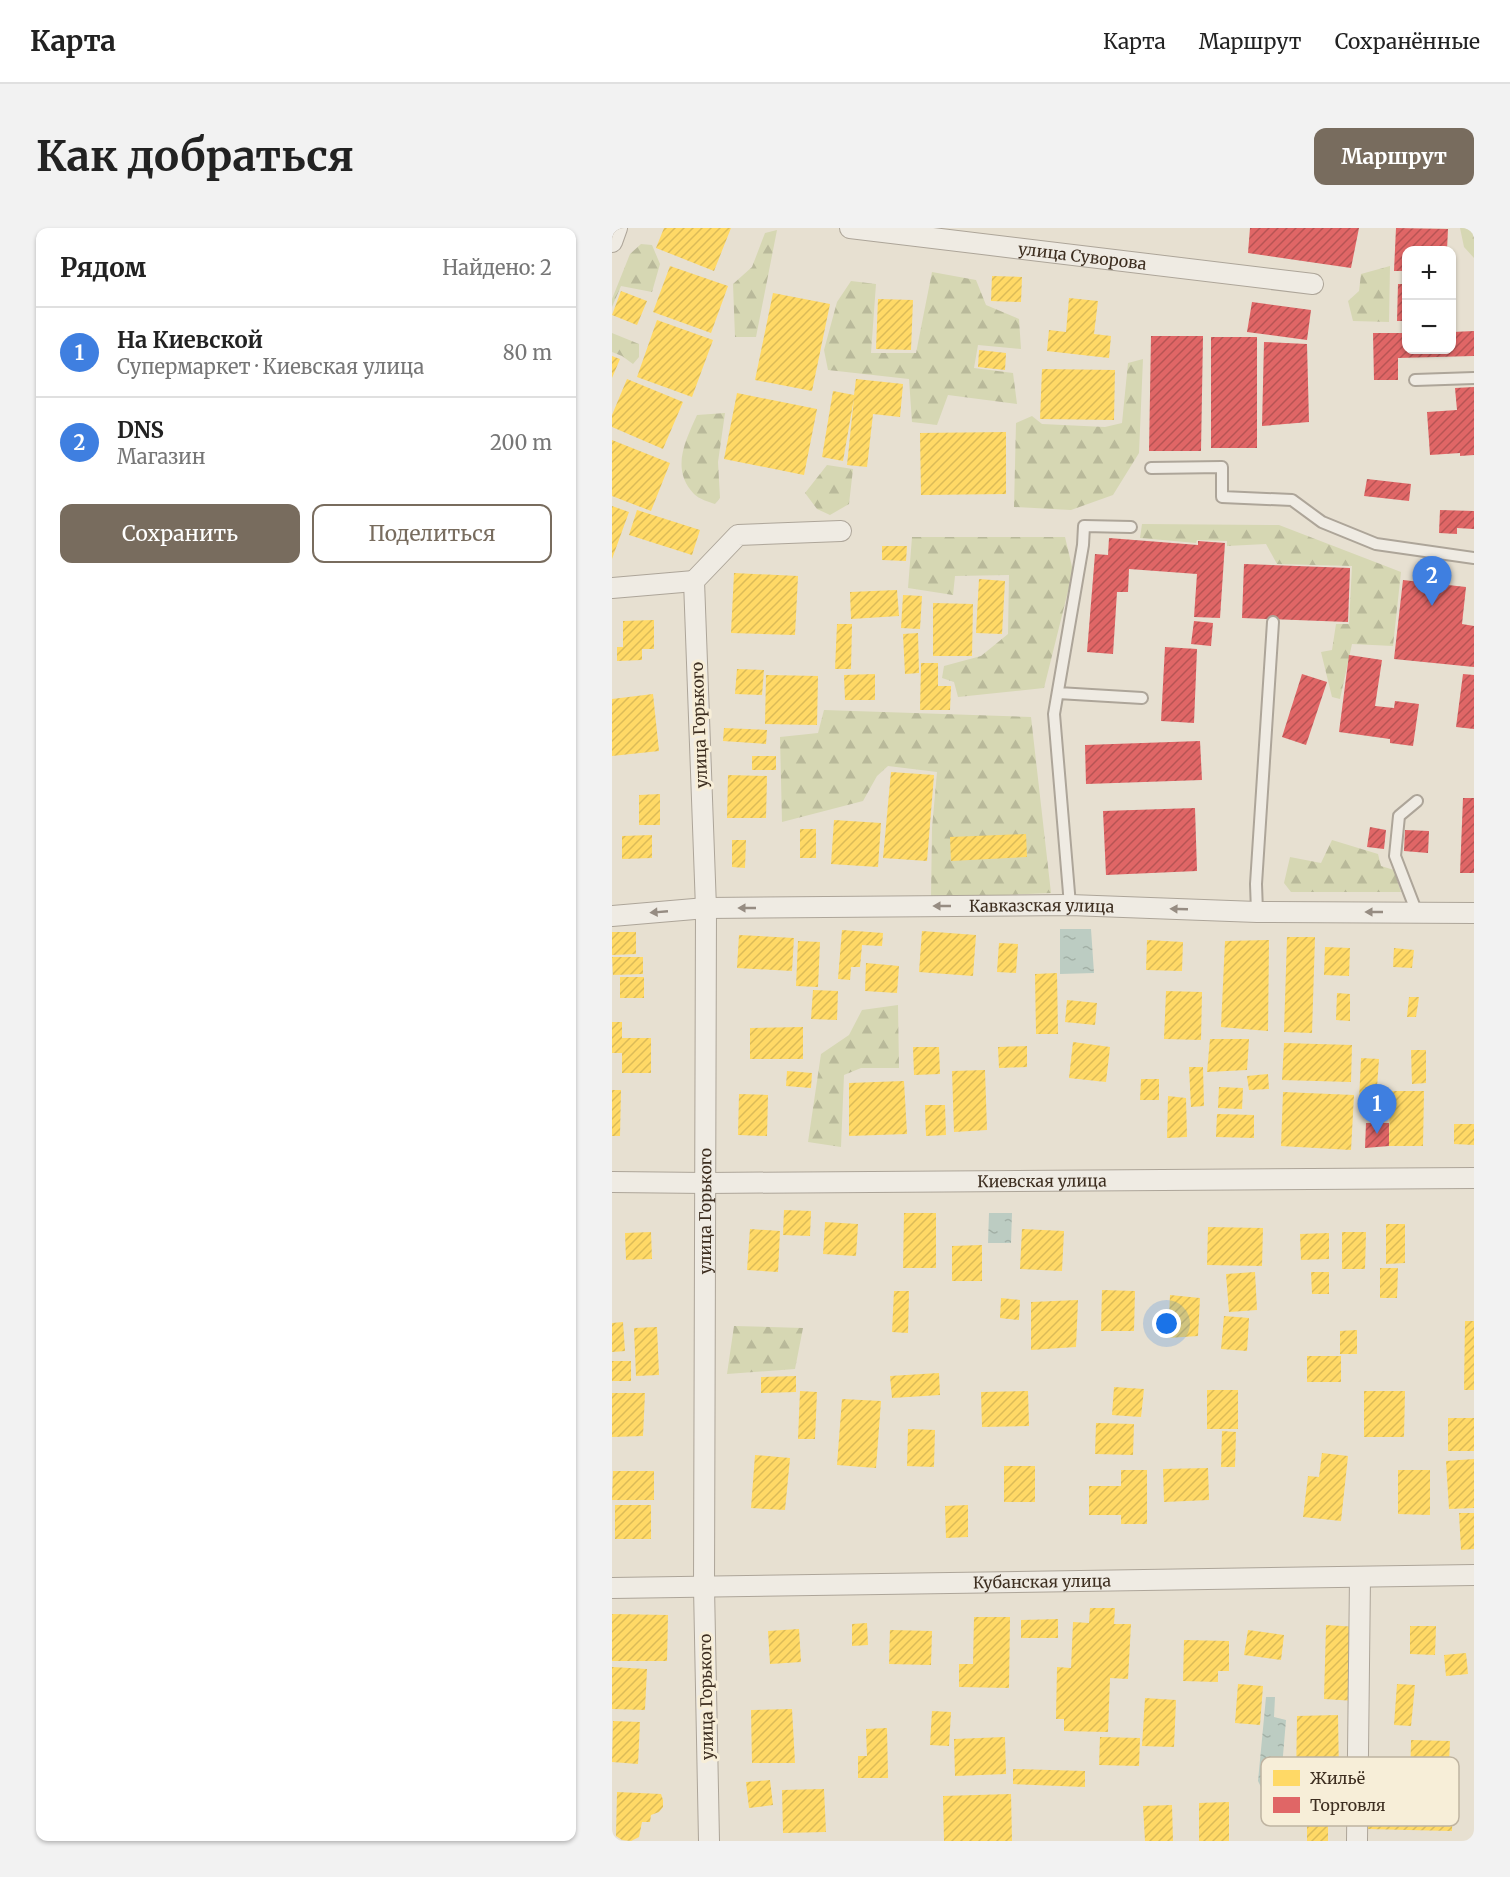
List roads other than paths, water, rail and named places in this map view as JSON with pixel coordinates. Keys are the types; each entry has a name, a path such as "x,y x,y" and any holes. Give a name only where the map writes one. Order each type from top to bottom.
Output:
{"street":[{"path":"612,242 617,228"},
{"name":"улица Суворова","path":"850,228 1313,284"},
{"path":"612,588 694,581 738,535 841,531"},
{"name":"улица Горького","path":"694,581 706,908 704,1587 709,1841"},
{"name":"Кавказская улица","path":"612,916 706,908 1070,905 1257,912 1474,913"},
{"name":"Киевская улица","path":"612,1182 706,1184 1474,1178"},
{"name":"Кубанская улица","path":"612,1588 1474,1575"},
{"path":"1358,1757 1360,1577"},
{"path":"1357,1826 1357,1841"}],"lane":[{"path":"1415,380 1474,378"},
{"path":"1151,468 1222,467 1222,496 1292,500 1322,522 1376,544 1474,558"},
{"path":"1070,905 1054,714 1083,545 1084,526 1131,527"},
{"path":"1257,912 1256,884 1273,622"},
{"path":"1058,693 1142,699"},
{"path":"1417,801 1399,816 1395,856 1417,913"}],"water":[{"path":"1060,929 1091,929 1094,973 1060,974"},
{"path":"989,1213 1012,1213 1011,1243 988,1243"},
{"path":"1266,1697 1275,1697 1274,1717 1286,1720 1283,1757 1261,1757 1261,1787 1258,1781"}],"place":[{"name":"DNS","path":"1432,606"},
{"name":"На Киевской","path":"1377,1134"}]}
